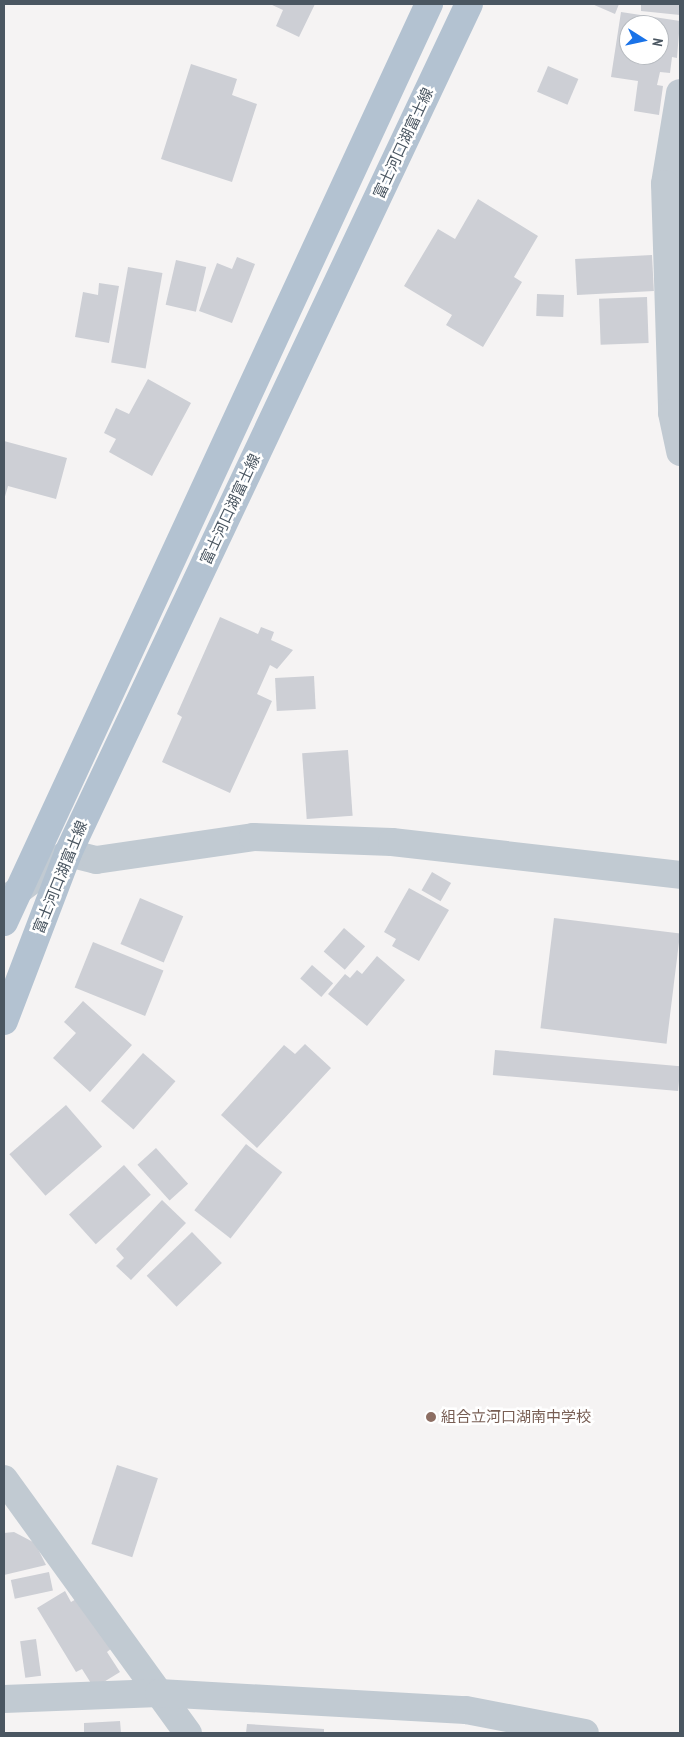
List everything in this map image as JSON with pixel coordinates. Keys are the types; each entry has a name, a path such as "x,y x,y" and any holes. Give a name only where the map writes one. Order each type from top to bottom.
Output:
{"main road":[{"name":"富士河口湖富士線","path":"4,922 9,896 429,4"},
{"name":"富士河口湖富士線","path":"4,1021 68,853 469,4"}],"street":[{"path":"680,94 665,184 672,413 680,452"},
{"path":"9,896 68,853 96,860 253,836 392,842 680,875"},
{"path":"4,1479 188,1733"},
{"path":"4,1699 159,1693 466,1710 586,1733"}],"building":[{"path":"270,4 315,4 299,37 276,26 283,10"},
{"path":"592,4 619,4 615,14"},
{"path":"641,4 680,4 680,15 641,11"},
{"path":"621,12 641,15 621,15"},
{"path":"669,19 680,21 677,58 672,57 670,73 660,72 657,85 663,86 659,115 634,111 638,81 611,77 619,25 619,65 669,65"},
{"path":"191,64 237,79 232,95 257,104 232,182 161,159"},
{"path":"548,66 578,79 567,105 537,92"},
{"path":"478,199 538,236 514,277 522,282 483,347 446,325 452,315 404,286 438,229 455,239"},
{"path":"652,255 654,291 577,295 575,259"},
{"path":"237,257 255,264 232,323 199,311 217,263 232,269"},
{"path":"176,260 206,267 196,312 166,305"},
{"path":"128,267 162,273 146,369 111,363"},
{"path":"99,283 119,286 109,343 75,337 83,292 98,295"},
{"path":"537,294 564,295 563,317 536,316"},
{"path":"647,297 649,343 601,345 599,299"},
{"path":"148,379 191,403 152,476 109,452 116,439 104,433 116,408 129,414"},
{"path":"4,441 67,458 56,499 8,486 4,500"},
{"path":"220,617 258,634 261,627 274,632 271,640 293,650 277,669 270,665 257,694 272,701 230,793 162,762 182,717 177,714"},
{"path":"314,676 316,709 277,711 275,678"},
{"path":"348,750 353,816 307,819 302,753"},
{"path":"432,872 451,883 441,901 422,890"},
{"path":"409,888 449,910 419,961 392,946 396,939 384,932"},
{"path":"140,898 183,916 164,962 120,944"},
{"path":"554,918 680,933 667,1044 540,1028"},
{"path":"344,928 365,946 345,970 324,951"},
{"path":"93,942 163,970 145,1016 75,987"},
{"path":"377,956 405,980 367,1026 328,994 345,974 350,978 357,970 362,974"},
{"path":"312,965 333,983 321,997 300,979"},
{"path":"83,1001 132,1045 90,1092 53,1058 76,1033 64,1022"},
{"path":"305,1044 331,1068 257,1148 221,1115 284,1045 295,1054"},
{"path":"495,1050 680,1066 678,1091 493,1075"},
{"path":"143,1053 175,1081 133,1130 101,1101"},
{"path":"66,1105 102,1147 45,1196 9,1154"},
{"path":"246,1144 282,1172 231,1239 194,1210"},
{"path":"156,1148 188,1184 170,1200 137,1165"},
{"path":"124,1165 151,1195 96,1244 69,1215"},
{"path":"162,1200 186,1223 131,1280 116,1266 124,1258 116,1249"},
{"path":"192,1232 222,1263 177,1307 147,1276"},
{"path":"117,1465 158,1478 132,1557 91,1544"},
{"path":"14,1532 35,1543 46,1565 4,1575 4,1533"},
{"path":"49,1572 53,1591 15,1599 11,1580"},
{"path":"65,1591 71,1602 80,1597 112,1648 107,1652 120,1672 94,1688 82,1669 76,1672 37,1608"},
{"path":"36,1639 41,1676 25,1678 20,1641"},
{"path":"120,1721 121,1733 84,1733 84,1723"},
{"path":"247,1724 324,1729 324,1733 246,1733"}],"place":[{"name":"組合立河口湖南中学校","path":"431,1417"}]}
